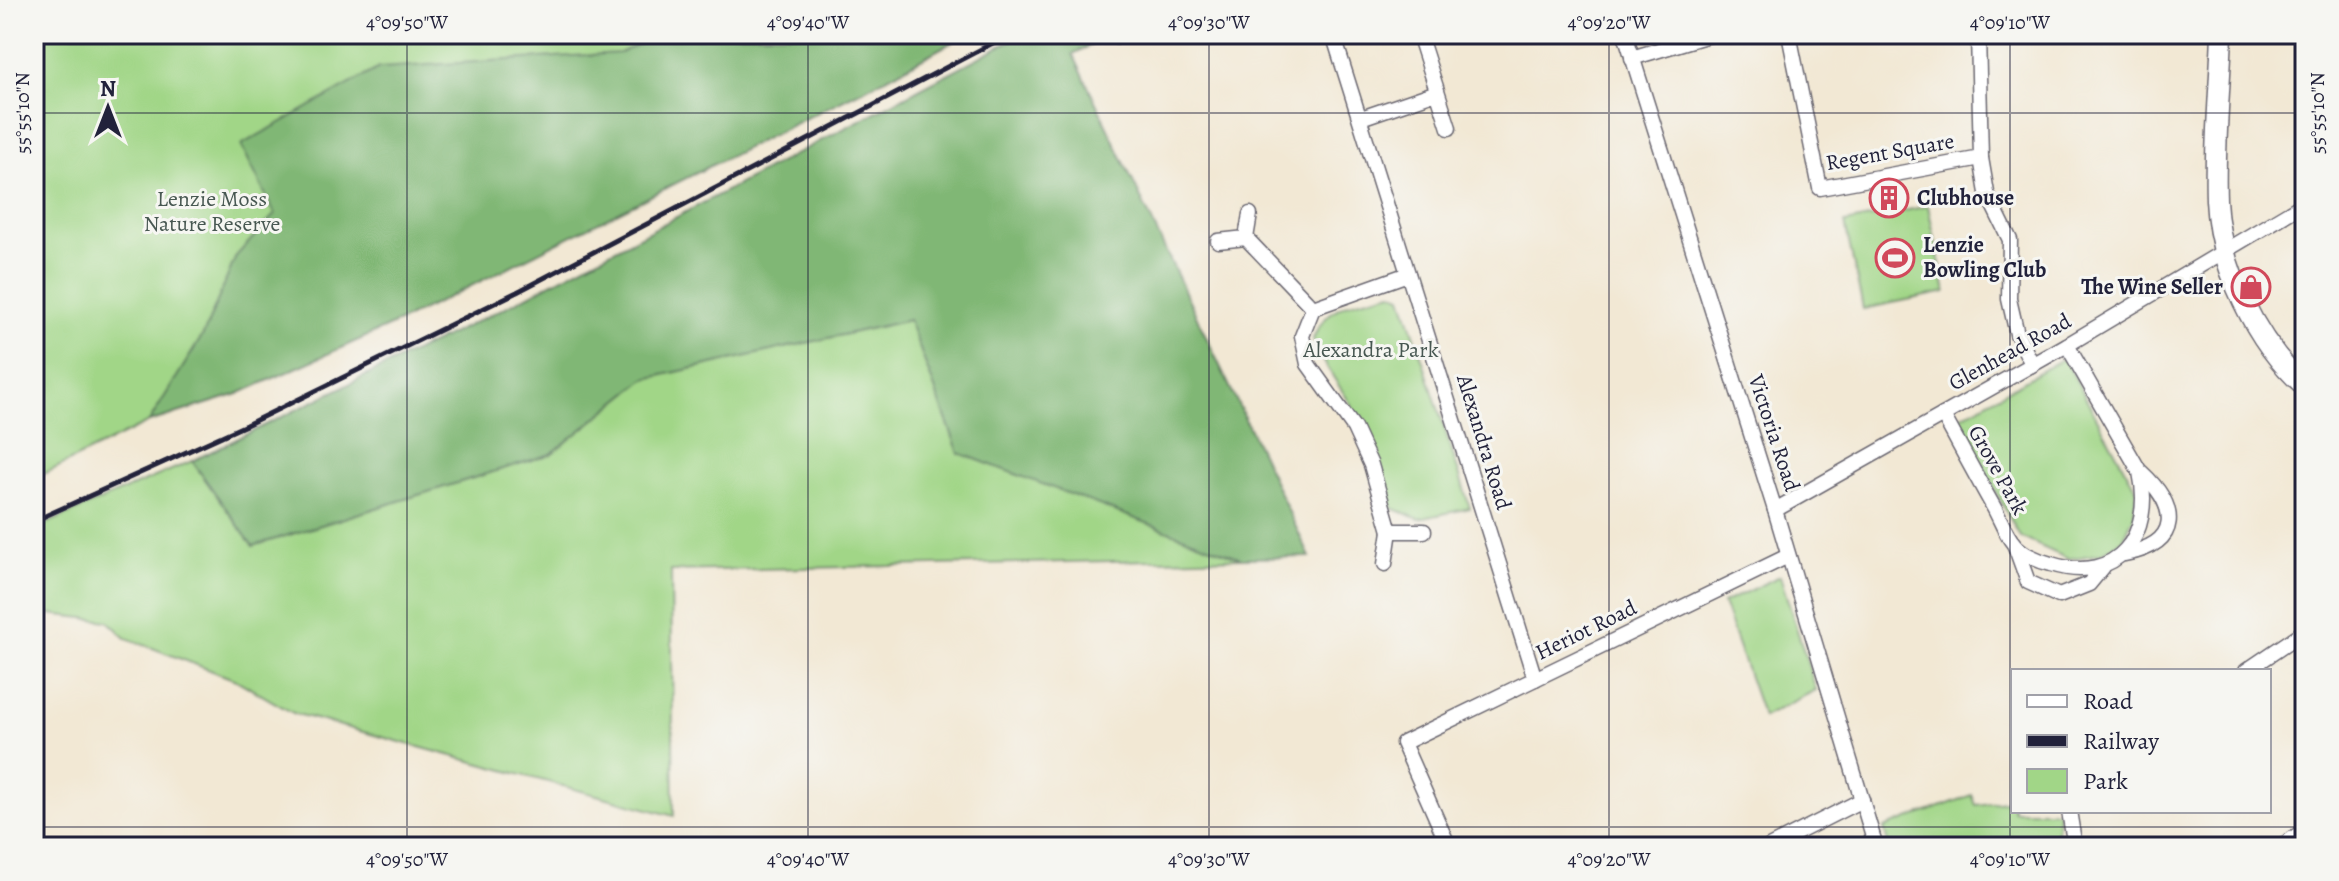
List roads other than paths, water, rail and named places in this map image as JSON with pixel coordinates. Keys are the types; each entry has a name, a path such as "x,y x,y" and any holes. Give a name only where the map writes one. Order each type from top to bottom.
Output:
{"main road":[{"path":"2222,34 2216,202 2226,252 2255,322 2275,352 2305,386"}],"street":[{"name":"Alexandra Road","path":"1333,34 1535,679"},
{"path":"1419,34 1449,128"},
{"name":"Victoria Road","path":"1625,34 1775,510 1876,847"},
{"path":"1632,58 1712,34"},
{"name":"Regent Square","path":"1789,34 1820,188 1981,158"},
{"path":"1978,34 1981,158 1987,193 2010,240 2009,299 2017,334 2032,364"},
{"path":"1361,118 1437,92"},
{"name":"Glenhead Road","path":"1775,510 2067,345 2305,203"},
{"path":"1246,238 1250,214"},
{"path":"1246,238 1313,308"},
{"path":"1218,241 1246,238"},
{"path":"1385,564 1390,531 1371,465 1354,428 1308,364 1302,336 1313,308 1408,274"},
{"name":"Grove Park","path":"2067,345 2140,472 2144,491 2143,519 2125,554"},
{"name":"Grove Park","path":"1943,415 2015,545 2028,582 2059,596 2089,584 2103,567 2125,554 2148,549 2168,530 2170,509 2160,489 2140,472"},
{"path":"1390,531 1424,531"},
{"name":"Grove Park","path":"2015,545 2039,561 2070,570 2103,567"},
{"name":"Heriot Road","path":"1449,847 1403,743 1788,556"},
{"path":"2249,669 2305,631"},
{"path":"1769,847 1862,800"},
{"path":"2069,813 2075,847"},
{"path":"2280,847 2305,830"}],"railway":[{"path":"34,521 246,425 517,292 1010,34"}],"place":[{"name":"Clubhouse","path":"1889,198"},
{"name":"Lenzie Bowling Club","path":"1895,258"},
{"name":"The Wine Seller","path":"2251,287"}],"park label":[{"name":"Lenzie Moss Nature Reserve","path":"212,212"},
{"name":"Alexandra Park","path":"1371,350"}]}
